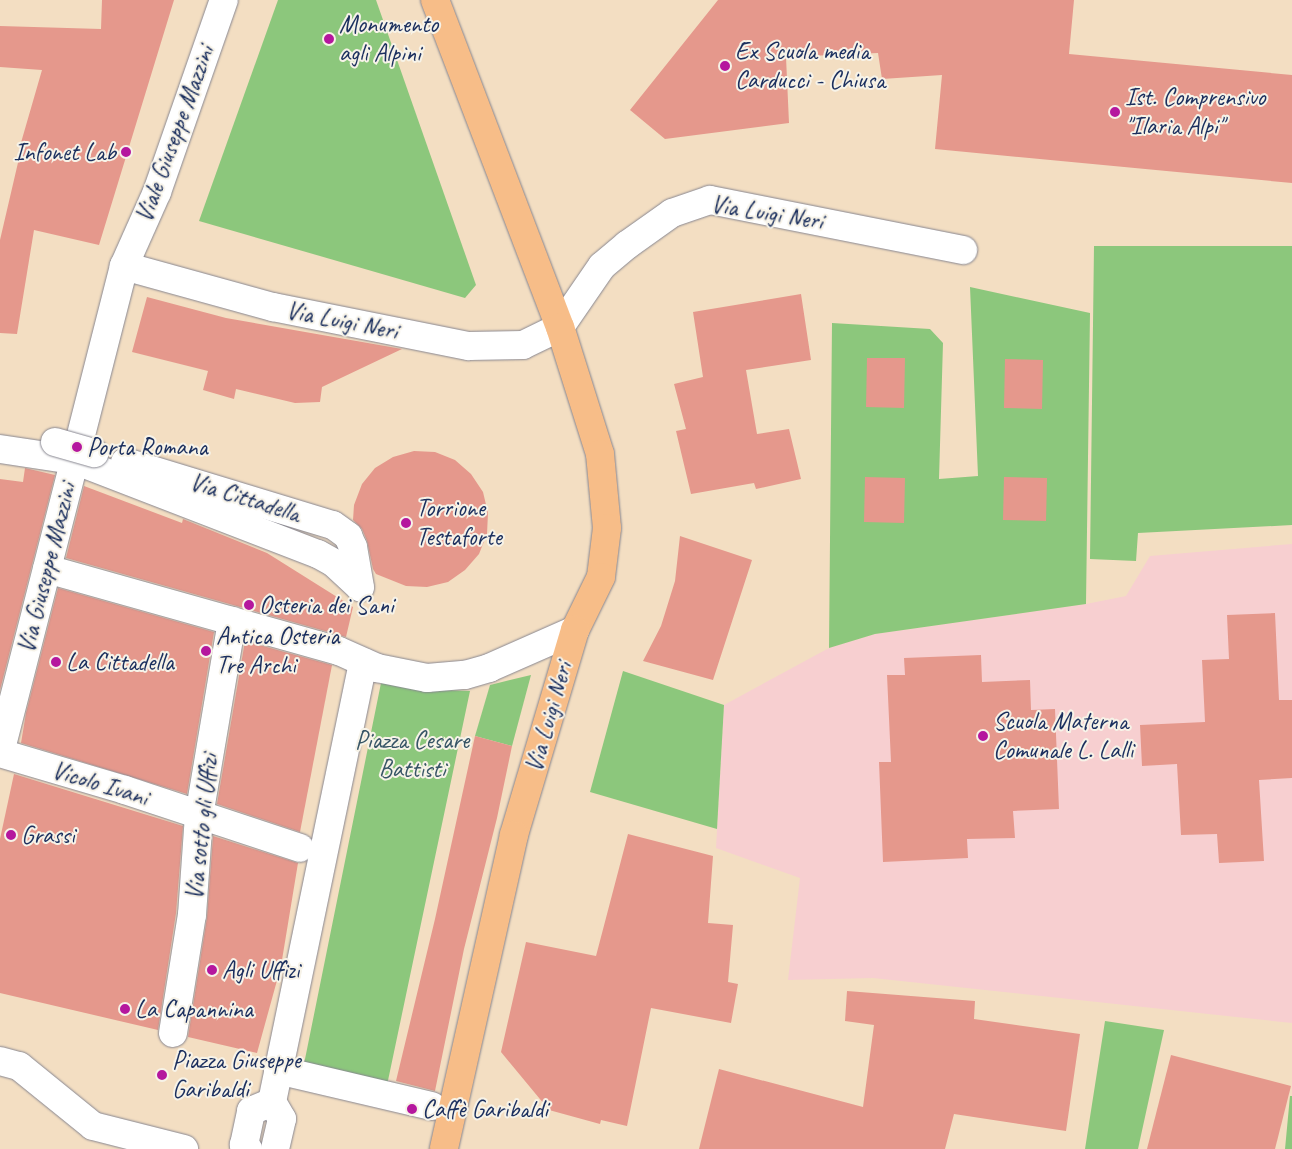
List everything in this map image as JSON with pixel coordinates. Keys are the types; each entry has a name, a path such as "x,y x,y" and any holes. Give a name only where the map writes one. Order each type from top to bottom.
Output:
{"main road":[{"name":"Via Luigi Neri","path":"435,0 560,327 600,454 607,528 601,577 575,630 514,835 442,1108 444,1149"}],"street":[{"name":"Viale Giuseppe Mazzini","path":"124,266 157,192 224,0"},
{"name":"Via Luigi Neri","path":"124,266 273,307 469,346 524,345 560,327 602,266 627,244 672,213 710,200 963,250"},
{"name":"Via Giuseppe Mazzini","path":"1,748 47,569 74,452 124,266"},
{"name":"Via Cittadella","path":"0,435 74,452 333,525 348,536 353,547 360,587"},
{"path":"0,450 74,452"},
{"path":"47,569 339,651 363,662 402,674 427,678 465,675 489,668 575,630"},
{"name":"Via sotto gli Uffizi","path":"173,1033 192,915 199,816 232,621"},
{"path":"275,1149 278,1070 308,850 363,662"},
{"name":"Vicolo Ivani","path":"1,748 199,816 308,850"},
{"path":"0,1061 20,1066 93,1126 184,1149"},
{"path":"278,1070 442,1108"},
{"path":"248,1149 244,1145 252,1111 277,1110"}],"shaded area":[{"path":"1292,544 1292,1023 873,978 788,980 800,878 716,848 724,705 829,648 875,634 1086,604 1126,596 1150,556"}],"green space":[{"path":"278,0 376,0 476,285 465,298 199,221"},
{"path":"1094,246 1292,246 1292,525 1138,533 1136,561 1090,559"},
{"path":"970,287 1090,313 1086,604 875,634 829,648 832,323 930,329 943,343 939,479 978,476"},
{"path":"623,671 724,705 717,829 590,792"},
{"path":"531,675 512,746 475,736 490,685"},
{"name":"Piazza Cesare Battisti","path":"381,683 415,689 470,691 386,1090 303,1069"},
{"path":"1105,1021 1164,1030 1138,1149 1085,1149"},
{"path":"1290,1096 1292,1096 1292,1149 1285,1149"}],"building":[{"path":"102,0 174,0 99,245 34,230 17,334 0,333 0,240 20,154 18,153 42,70 0,67 0,26 101,29"},
{"name":"Ist. Comprensivo \"Ilaria Alpi\"","path":"718,0 1074,0 1069,54 1292,75 1292,183 935,149 942,75 882,79 878,53 786,57 789,123 665,139 630,110"},
{"path":"801,294 811,360 746,370 757,434 789,429 801,479 756,489 754,483 691,494 676,431 686,429 674,384 703,377 693,312"},
{"path":"147,297 226,318 402,349 322,387 320,402 295,403 236,389 234,399 203,390 208,371 132,352"},
{"path":"867,358 905,358 904,408 866,407"},
{"path":"1005,359 1043,360 1042,409 1004,408"},
{"path":"414,451 435,452 455,460 471,474 483,492 488,513 487,534 479,554 465,570 448,582 427,587 406,586 376,574 362,529 353,520 354,505 362,484 375,468 393,457"},
{"path":"25,468 55,475 0,690 0,479 23,482"},
{"path":"865,477 905,478 904,523 864,522"},
{"path":"1004,477 1047,478 1046,521 1003,520"},
{"path":"84,486 182,523 183,519 267,553 353,607 346,637 66,558"},
{"path":"680,536 752,560 713,680 643,661 661,626 675,581"},
{"path":"58,588 214,632 187,794 21,743 26,713"},
{"path":"1275,613 1279,700 1292,700 1292,778 1259,780 1264,861 1219,863 1217,834 1181,835 1177,764 1142,766 1140,725 1205,722 1202,660 1229,659 1227,615"},
{"path":"245,641 332,665 300,832 217,804"},
{"name":"Scuola Materna Comunale L. Lalli","path":"981,655 982,682 1030,680 1031,710 1055,709 1059,809 1013,811 1015,838 967,839 968,858 883,862 879,762 891,762 887,675 905,675 904,658"},
{"path":"475,736 512,746 497,818 464,949 435,1091 396,1081 435,919"},
{"path":"14,774 183,826 176,913 158,1030 0,993 0,839"},
{"path":"628,834 713,856 708,923 733,925 728,982 738,984 731,1023 651,1008 627,1126 601,1120 600,1124 549,1110 501,1052 526,942 596,956"},
{"path":"213,836 298,863 281,966 257,1053 188,1037 207,917"},
{"path":"847,991 975,1001 974,1019 1080,1034 1066,1131 954,1114 945,1149 699,1149 719,1069 863,1107 874,1025 845,1021"},
{"path":"1171,1055 1291,1086 1275,1149 1147,1149"}],"place":[{"name":"Monumento agli Alpini","path":"329,39"},
{"name":"Ex Scuola media Carducci - Chiusa","path":"725,66"},
{"name":"Ist. Comprensivo \"Ilaria Alpi\"","path":"1115,112"},
{"name":"Infonet Lab","path":"126,152"},
{"name":"Porta Romana","path":"77,447"},
{"name":"Torrione Testaforte","path":"406,523"},
{"name":"Osteria dei Sani","path":"249,605"},
{"name":"Antica Osteria Tre Archi","path":"206,651"},
{"name":"La Cittadella","path":"56,662"},
{"name":"Scuola Materna Comunale L. Lalli","path":"983,736"},
{"name":"Grassi","path":"11,835"},
{"name":"Agli Uffizi","path":"212,970"},
{"name":"La Capannina","path":"125,1009"},
{"name":"Piazza Giuseppe Garibaldi","path":"162,1075"},
{"name":"Caffè Garibaldi","path":"412,1109"}]}
